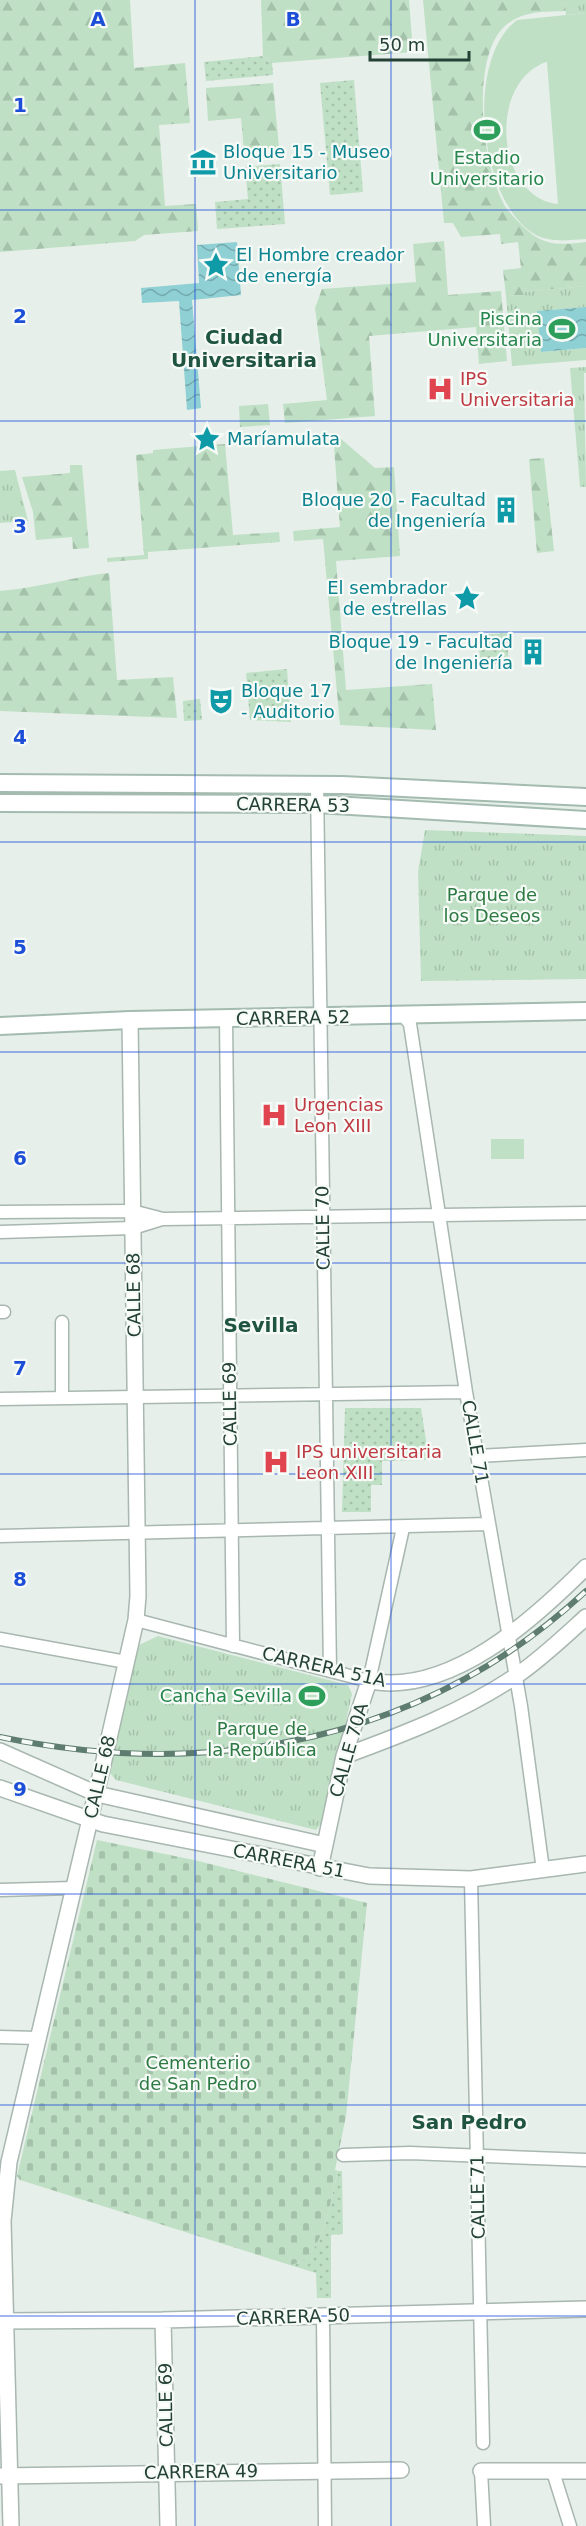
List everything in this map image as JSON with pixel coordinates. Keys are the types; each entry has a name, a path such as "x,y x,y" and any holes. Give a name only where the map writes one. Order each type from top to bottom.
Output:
{"main road":[{"name":"CARRERA 53","path":"0,783 317,785 586,797"},
{"name":"CARRERA 53","path":"0,803 317,804 586,820"},
{"name":"CARRERA 52","path":"0,1026 130,1020 586,1011"}],"street":[{"name":"CALLE 70","path":"317,785 330,1671"},
{"name":"CALLE 71","path":"404,1015 410,1024 466,1392 510,1634 543,1870"},
{"name":"CALLE 69","path":"226,1019 233,1646"},
{"name":"CALLE 68","path":"11,2526 5,2476 4,2162 97,1794 136,1620 138,1531 130,1020"},
{"path":"0,1212 132,1211 163,1219 586,1213"},
{"path":"0,1232 133,1228 163,1219"},
{"path":"62,1322 62,1398"},
{"path":"0,1399 466,1392"},
{"path":"477,1456 586,1450"},
{"path":"0,1536 328,1527 403,1528 489,1524"},
{"name":"CALLE 70A","path":"320,1868 344,1756 369,1681 403,1528"},
{"name":"CARRERA 51A","path":"136,1620 369,1681 399,1684 427,1679 460,1665 510,1634 558,1595 586,1567"},
{"path":"344,1756 416,1730 516,1676 586,1617"},
{"path":"0,1640 126,1662"},
{"name":"CARRERA 51","path":"0,1751 97,1794 325,1845"},
{"name":"CARRERA 51","path":"0,1788 90,1820 369,1876 471,1879 586,1864"},
{"name":"CALLE 71","path":"471,1879 483,2443"},
{"path":"0,1890 73,1888"},
{"path":"0,2037 37,2038"},
{"path":"343,2155 477,2155 586,2160"},
{"name":"CARRERA 50","path":"3,2321 163,2320 586,2308"},
{"path":"323,2316 326,2526"},
{"name":"CALLE 69","path":"163,2320 168,2526"},
{"name":"CARRERA 49","path":"5,2476 401,2470"},
{"path":"484,2526 481,2471 586,2471"},
{"path":"553,2472 570,2526"}],"green space":[{"path":"0,0 130,0 134,68 185,63 190,123 159,125 165,206 196,204 198,231 144,235 135,241 0,252"},
{"path":"261,0 409,0 413,52 272,63 263,56"},
{"path":"423,0 565,0 566,11 526,14 505,26 494,42 487,63 483,88 483,116 491,169 498,192 507,209 539,239 559,244 586,242 586,286 506,296 503,270 521,268 518,242 501,244 500,234 461,237 453,223 444,223"},
{"path":"565,0 586,0 586,13 566,15"},
{"path":"586,13 586,239 554,240 536,235 517,218 502,193 491,163 485,130 485,97 490,66 500,39 517,20","holes":["547,62 558,204 537,197 522,182 511,162 507,139 508,115 514,92 527,74"]},
{"path":"263,56 272,63 273,75 206,81 204,62"},
{"path":"354,80 363,192 330,195 320,83"},
{"path":"273,83 279,148 244,151 241,118 208,121 206,88"},
{"path":"280,164 285,224 217,229 215,202 248,199 245,167"},
{"path":"444,241 448,295 501,291 507,361 479,364 476,327 369,336 375,416 285,423 283,404 327,400 315,308 322,289 416,282 413,244"},
{"path":"586,286 586,307 538,311 541,352 586,348 586,360 512,366 506,296"},
{"path":"586,367 586,373 584,373 586,487 580,487 570,368"},
{"path":"268,404 270,425 240,427 239,406"},
{"path":"333,432 375,468 394,467 400,556 336,561 346,690 432,684 436,730 340,725 323,539 294,541 293,531 340,527"},
{"path":"225,444 233,535 279,532 280,542 148,552 148,559 107,562 107,558 144,555 136,455 153,453 153,450"},
{"path":"544,458 554,551 537,553 529,459"},
{"path":"70,465 82,465 89,548 73,549 72,537 36,540 33,512 22,477 70,473"},
{"path":"15,470 28,521 0,523 0,471"},
{"path":"109,573 117,680 173,677 177,718 0,711 0,591"},
{"path":"507,633 509,668 505,668 504,663 485,664 485,670 481,670 478,635"},
{"path":"287,669 291,722 250,720 246,673"},
{"path":"200,699 202,720 184,721 183,701"},
{"name":"Parque de los Deseos","path":"425,830 586,836 586,979 421,981 418,872"},
{"path":"491,1139 524,1139 524,1159 491,1159"},
{"path":"345,1408 421,1408 429,1460 382,1461 382,1485 371,1485 371,1512 342,1512"},
{"name":"Parque de la República","path":"158,1636 348,1685 352,1694 324,1820 316,1830 116,1780 109,1772 139,1645"},
{"name":"Cancha Sevilla","path":"290,1679 339,1689 333,1714 285,1703"},
{"name":"Cementerio de San Pedro","path":"97,1840 194,1860 367,1903 346,2116 335,2170 338,2171 324,2227 311,2253 301,2261 290,2265 20,2180 17,2176"},
{"path":"338,2171 342,2171 343,2234 331,2235 331,2298 317,2298 316,2273 290,2265 301,2261 311,2253 318,2241 324,2227"}],"water":[{"path":"237,242 241,295 192,300 201,408 187,410 179,301 142,303 141,288 199,283 197,245"},
{"name":"Piscina Universitaria","path":"586,307 586,348 541,352 537,311"}],"railway":[{"path":"0,1737 79,1750 158,1754 236,1750 312,1737 386,1715 456,1683 523,1642 586,1591"}],"place":[{"name":"Estadio Universitario","path":"487,130"},
{"name":"Bloque 15 - Museo Universitario","path":"203,162"},
{"name":"El Hombre creador de energía","path":"216,265"},
{"name":"Piscina Universitaria","path":"562,329"},
{"name":"IPS Universitaria","path":"440,389"},
{"name":"Maríamulata","path":"207,439"},
{"name":"Bloque 20 - Facultad de Ingeniería","path":"506,510"},
{"name":"El sembrador de estrellas","path":"467,598"},
{"name":"Bloque 19 - Facultad de Ingeniería","path":"533,652"},
{"name":"Bloque 17 - Auditorio","path":"221,701"},
{"name":"Urgencias Leon XIII","path":"274,1115"},
{"name":"IPS universitaria Leon XIII","path":"276,1462"},
{"name":"Cancha Sevilla","path":"312,1696"}],"district":[{"name":"Ciudad Universitaria","path":"244,348"},
{"name":"Sevilla","path":"261,1325"},
{"name":"San Pedro","path":"469,2122"}]}
